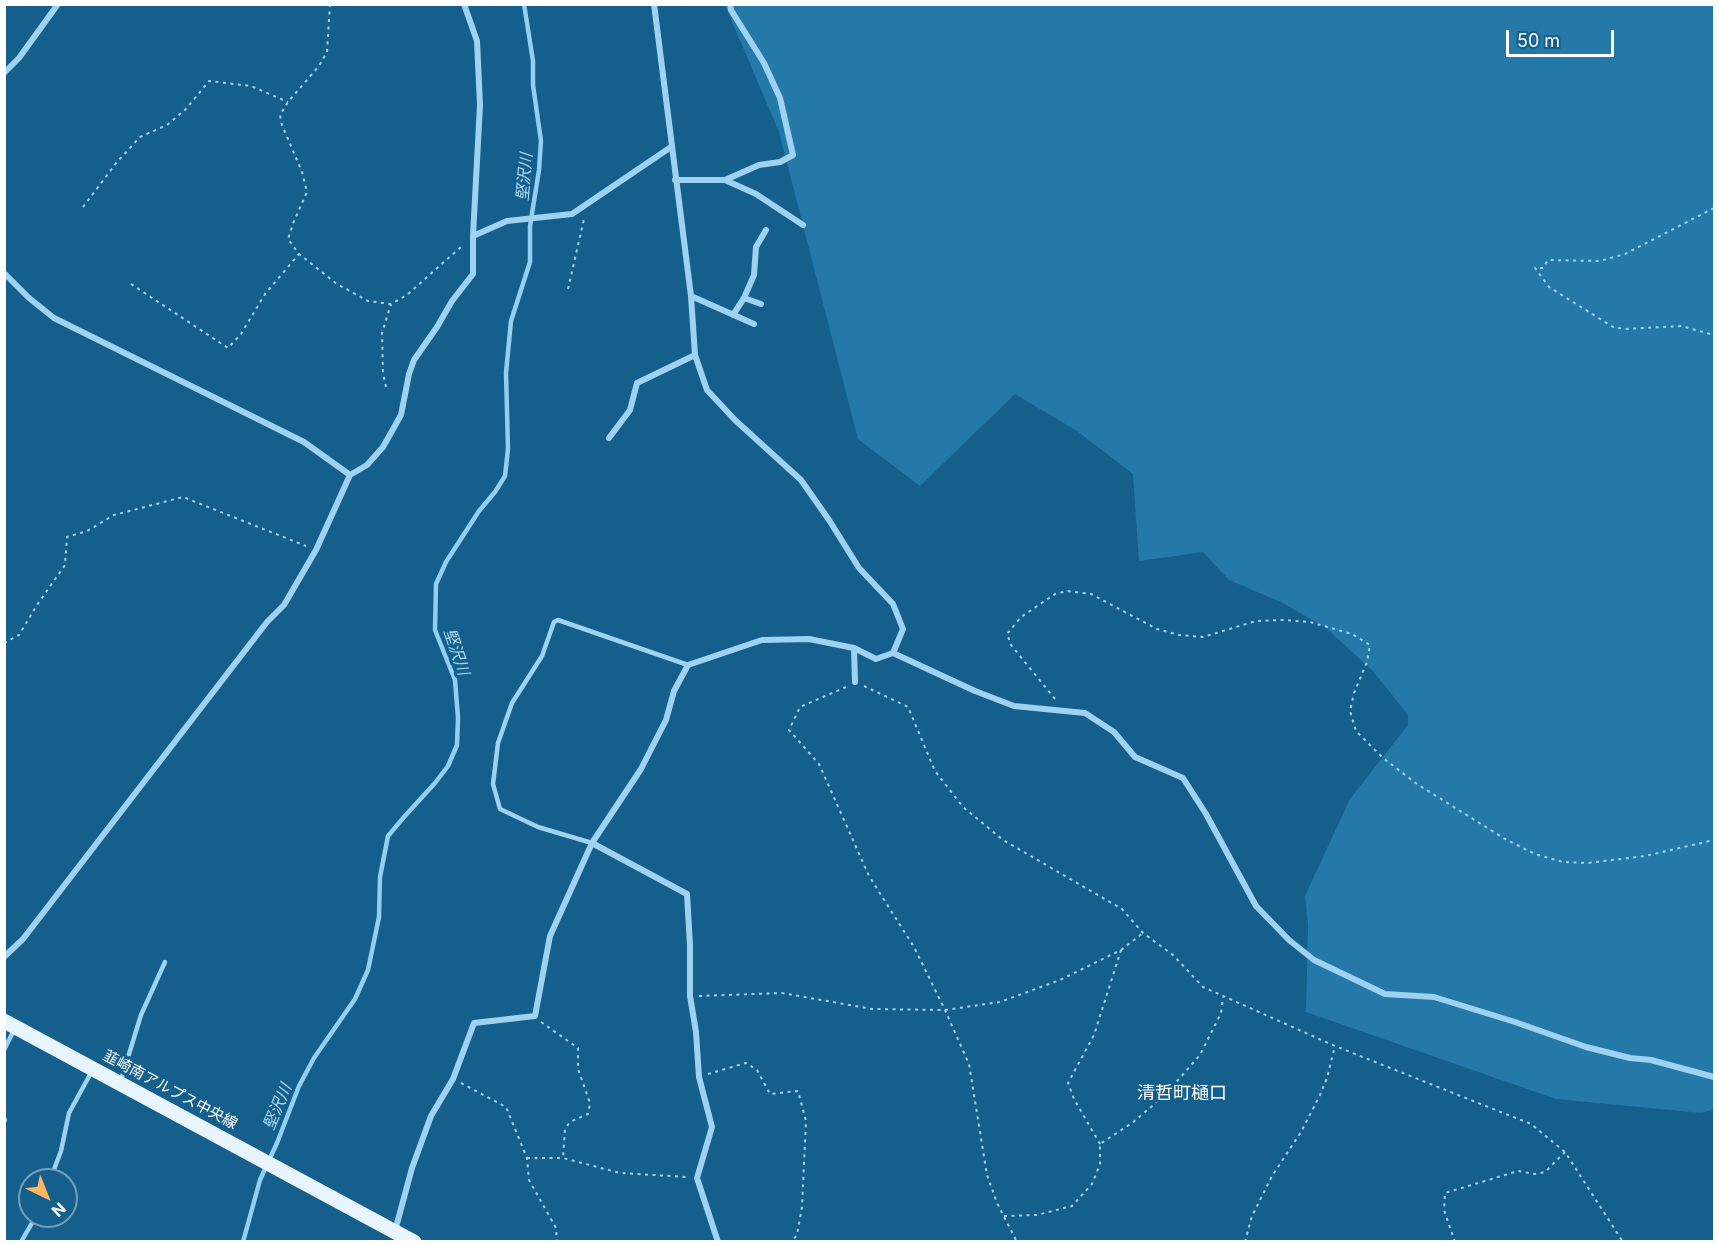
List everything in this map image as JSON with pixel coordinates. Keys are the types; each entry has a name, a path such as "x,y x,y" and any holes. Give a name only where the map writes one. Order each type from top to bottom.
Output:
{"main road":[{"name":"韮崎南アルプス中央線","path":"10,1024 414,1242"}],"street":[{"path":"4,73 19,58 58,4"},
{"path":"4,957 23,939 267,622 284,604 316,550 350,475 367,465 383,447 401,415 414,360 452,301 473,274 480,105 477,41 464,4"},
{"path":"395,1231 412,1168 431,1116 453,1079 474,1023 535,1016 550,936 592,843 641,769 666,720 674,691 688,665 762,640 809,639 854,648 876,659 893,652 903,629 893,604 859,568 830,520 801,480 735,420 707,390 695,355 691,296 654,4"},
{"path":"675,180 725,180 759,165 780,162 793,155 780,98 764,63 731,10 730,4"},
{"path":"473,236 507,221 572,213 671,147"},
{"path":"725,180 756,194 803,225"},
{"path":"733,315 744,298 754,275 756,247 766,230"},
{"path":"4,273 29,298 54,318 304,442 350,475"},
{"path":"691,296 754,324"},
{"path":"744,298 761,304"},
{"path":"609,438 630,410 637,383 695,355"},
{"path":"854,648 855,682"},
{"path":"893,652 975,691 1014,706 1085,713 1113,732 1135,757 1183,778 1206,814 1256,906 1289,940 1314,960 1384,994 1434,998 1515,1022 1586,1047 1629,1058 1651,1060 1714,1077"},
{"path":"592,843 687,894 690,996 696,1032 699,1077 712,1127 697,1178 718,1242"}],"lane":[{"path":"592,843 538,827 500,809 493,784 498,743 512,703 542,656 554,622 558,620 688,665"},
{"path":"120,1083 141,1015 165,962"},
{"path":"4,1050 10,1024"},
{"path":"55,1168 61,1151 69,1113 94,1069"},
{"path":"21,1242 29,1228"}],"path":[{"path":"330,4 327,52 319,66 288,102 280,115 302,172 307,192 288,239 298,254 337,284 368,301 391,304 407,295 473,236"},
{"path":"83,207 117,162 140,137 167,125 186,109 209,81 251,86 288,102"},
{"path":"568,289 588,204"},
{"path":"1714,208 1625,254 1600,261 1548,260 1542,268 1535,268 1549,287 1613,327 1625,329 1681,326 1714,336"},
{"path":"131,284 228,348 241,334 265,294 298,254"},
{"path":"386,387 382,373 382,333 391,304"},
{"path":"4,643 19,635 65,565 67,537 87,531 114,515 183,497 316,550"},
{"path":"1064,710 1011,645 1007,634 1021,617 1055,594 1067,591 1091,594 1157,629 1179,635 1203,637 1256,621 1310,622 1352,634 1370,645 1367,662 1354,693 1350,711 1356,731 1383,758 1417,784 1505,839 1535,854 1563,862 1588,863 1645,856 1714,840"},
{"path":"1017,1242 997,1203 987,1175 969,1064 945,1010 914,947 869,876 819,764 789,730 800,707 855,682 908,707 935,771 963,807 1003,840 1122,909 1143,933 1173,955 1203,987 1335,1046 1531,1124 1565,1152 1623,1242"},
{"path":"690,996 782,993 872,1010 945,1010 1000,1002 1060,980 1121,950 1143,933"},
{"path":"1004,1216 1037,1215 1072,1206 1092,1184 1100,1164 1100,1144 1074,1099 1068,1083 1094,1035 1121,950"},
{"path":"1100,1144 1132,1123 1156,1102 1200,1055 1221,1013 1223,997"},
{"path":"535,1016 551,1031 578,1048 578,1069 590,1103 588,1114 570,1122 565,1129 563,1158"},
{"path":"1245,1242 1252,1216 1272,1176 1302,1132 1320,1095 1335,1046"},
{"path":"699,1077 746,1063 757,1070 770,1094 798,1091 806,1121 802,1207 797,1235 791,1242"},
{"path":"453,1079 506,1107 527,1158 529,1180 556,1228 557,1242"},
{"path":"1455,1242 1444,1210 1445,1193 1518,1171 1535,1174 1545,1172 1565,1152"},
{"path":"527,1158 563,1158 620,1173 697,1178"}],"shaded area":[{"path":"725,5 1714,5 1714,1109 1702,1113 1556,1099 1306,1012 1308,925 1305,896 1350,799 1408,725 1408,715 1373,671 1326,628 1281,602 1229,580 1203,552 1139,561 1133,474 1077,431 1015,394 920,486 858,439 779,132"}],"waterway":[{"name":"堅沢川","path":"243,1242 260,1180 299,1086 314,1058 355,999 368,970 379,917 380,877 388,836 448,766 457,745 458,718 455,680 435,630 436,584 446,562 505,476 508,449 506,373 511,321 530,262 530,226 541,141 533,85 533,61 524,4"}],"district":[{"name":"清哲町樋口","path":"1182,1094"}]}
